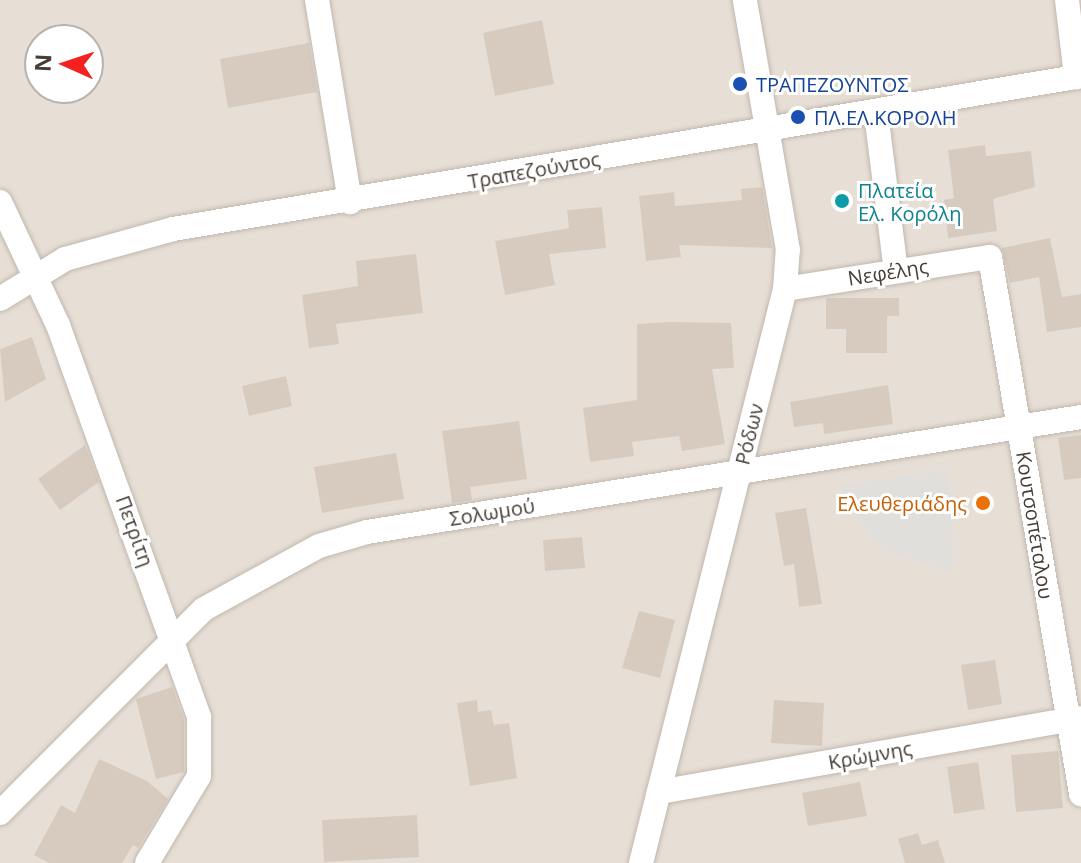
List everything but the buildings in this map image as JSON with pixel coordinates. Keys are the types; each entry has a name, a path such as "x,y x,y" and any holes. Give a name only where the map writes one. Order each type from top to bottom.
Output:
{"street":[{"path":"317,0 350,202"},
{"name":"Ρόδων","path":"641,863 785,289 788,250 770,129 745,0"},
{"path":"1067,0 1079,77"},
{"name":"Τραπεζούντος","path":"0,299 65,259 173,229 350,202 1079,77"},
{"path":"876,113 896,271"},
{"name":"Πετρίτη","path":"0,202 37,274 175,636 199,717 199,776 147,863"},
{"name":"Νεφέλης","path":"785,289 990,257"},
{"name":"Κουτσοπέταλου","path":"990,257 1073,720 1081,794"},
{"name":"Σολωμού","path":"0,813 204,609 272,569 355,536 1081,417"},
{"name":"Κρώμνης","path":"659,792 1073,720"}],"shaded area":[{"path":"0,0 1081,0 1081,863 0,863"},
{"path":"948,469 955,573 875,548 838,486"}],"place":[{"name":"ΤΡΑΠΕΖΟΥΝΤΟΣ","path":"740,84"},
{"name":"ΠΛ.ΕΛ.ΚΟΡΟΛΗ","path":"798,117"},
{"name":"Πλατεία Ελ. Κορόλη","path":"842,201"},
{"name":"Ελευθεριάδης","path":"983,503"}]}
